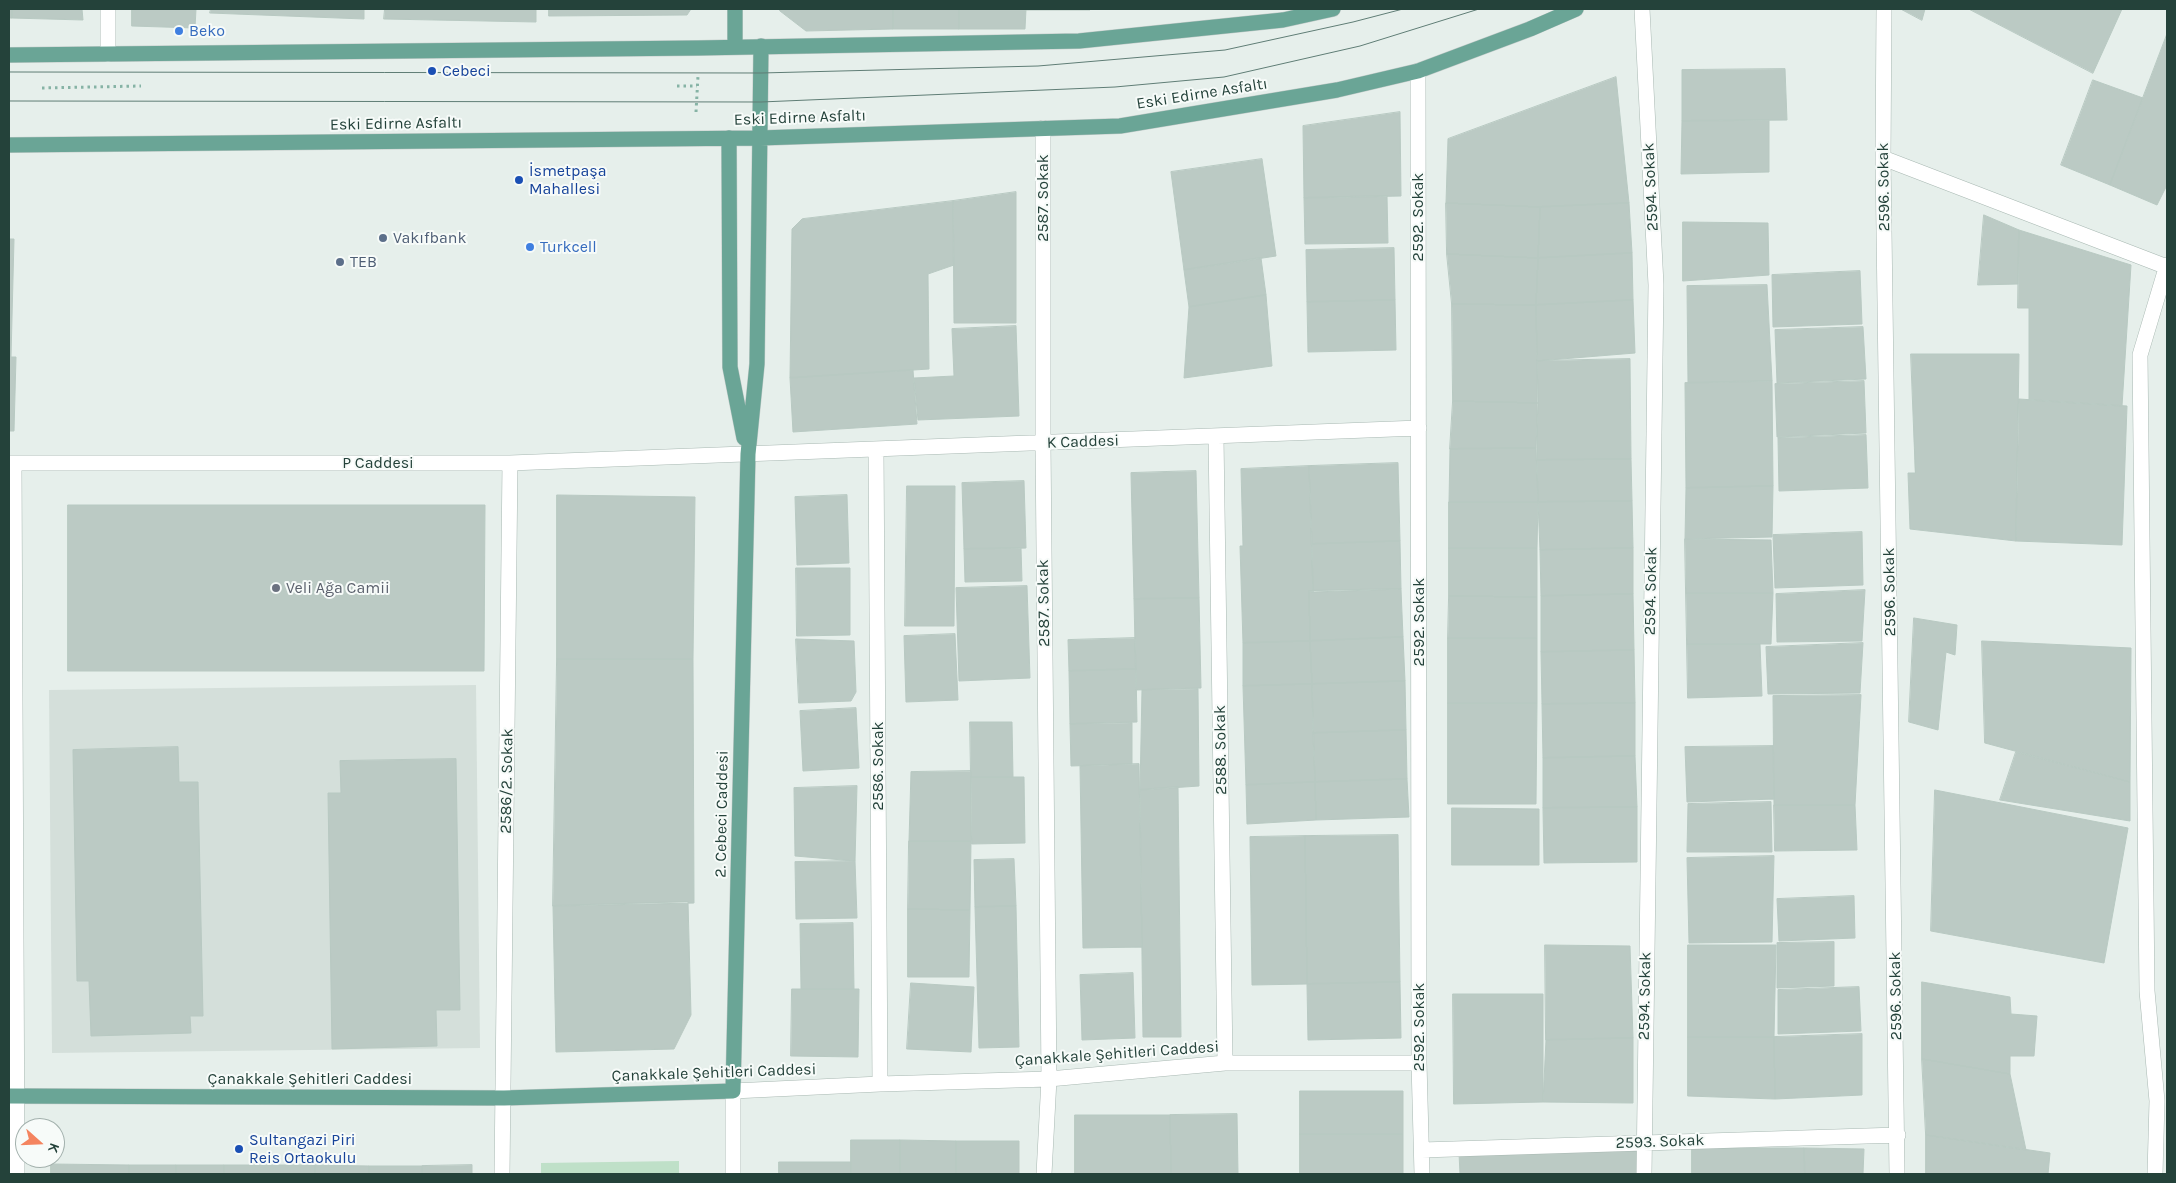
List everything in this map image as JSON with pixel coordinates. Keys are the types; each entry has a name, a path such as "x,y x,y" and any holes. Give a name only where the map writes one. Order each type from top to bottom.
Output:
{"main road":[{"path":"735,9 735,46"},
{"path":"9,55 698,48 1079,41 1283,20 1333,9"},
{"name":"Eski Edirne Asfaltı","path":"9,145 760,138 1120,126 1337,90 1418,70 1530,29 1576,9"},
{"path":"748,454 757,364 761,46"},
{"path":"729,138 730,367 748,454"},
{"name":"2. Cebeci Caddesi","path":"733,1091 748,454"},
{"name":"Çanakkale Şehitleri Caddesi","path":"13,1096 504,1098 733,1091"}],"street":[{"path":"108,9 108,54"},
{"name":"2594. Sokak","path":"1642,9 1656,285 1644,1174"},
{"name":"2596. Sokak","path":"1884,9 1883,158 1898,1135 1897,1174"},
{"name":"2592. Sokak","path":"1418,70 1419,1063 1422,1174"},
{"name":"2587. Sokak","path":"1043,128 1043,444 1049,1079 1044,1174"},
{"path":"1883,158 2167,266 2140,354 2147,991 2158,1101 2155,1174"},
{"name":"K Caddesi","path":"748,454 1419,428"},
{"name":"2588. Sokak","path":"1216,437 1225,1063"},
{"name":"2586. Sokak","path":"876,449 880,1084"},
{"name":"P Caddesi","path":"11,463 510,463 748,454"},
{"path":"11,463 13,1096 18,1174"},
{"name":"2586/2. Sokak","path":"502,1174 510,463"},
{"name":"Çanakkale Şehitleri Caddesi","path":"733,1091 1049,1079 1225,1063 1419,1063"},
{"name":"2. Cebeci Caddesi","path":"733,1091 733,1174"},
{"name":"2593. Sokak","path":"1422,1150 1898,1135"}],"path":[{"path":"695,138 698,48"},
{"path":"42,88 141,86"},
{"path":"677,86 697,86"}],"shaded area":[{"path":"476,685 480,1048 52,1053 49,690"}],"green space":[{"path":"679,1161 679,1174 541,1174 541,1163"}],"building":[{"path":"9,9 12,9 12,18 9,18"},
{"path":"12,9 82,9 83,20 12,18"},
{"path":"132,9 196,9 195,28 132,26"},
{"path":"211,9 364,9 364,19 210,13"},
{"path":"385,9 536,9 536,22 384,19"},
{"path":"549,9 691,9 687,15 549,16"},
{"path":"779,9 893,9 893,29 806,31"},
{"path":"893,9 959,9 959,29 893,29"},
{"path":"959,9 1026,9 1025,29 959,29"},
{"path":"1090,9 1090,10 1026,10"},
{"path":"1901,9 1925,9 1922,20"},
{"path":"1969,9 2122,9 2093,73"},
{"path":"2167,34 2167,185 2157,205 2110,185"},
{"path":"1785,69 1787,120 1682,121 1682,70"},
{"path":"1616,77 1629,203 1540,207 1446,203 1448,139"},
{"path":"2093,80 2143,98 2110,185 2061,165"},
{"path":"1400,112 1401,196 1304,198 1303,126"},
{"path":"1769,120 1769,172 1681,174 1682,121"},
{"path":"1262,159 1276,256 1184,270 1171,172"},
{"path":"1016,192 1016,323 954,323 953,201"},
{"path":"1387,196 1388,243 1305,244 1304,198"},
{"path":"953,201 954,265 928,274 929,369 790,378 792,229 802,219"},
{"path":"1446,203 1540,207 1538,258 1447,254"},
{"path":"1629,203 1632,253 1538,258 1540,207"},
{"path":"1984,215 2019,230 2018,284 1978,285"},
{"path":"1683,222 1768,223 1769,275 1683,281"},
{"path":"2019,230 2131,265 2122,406 2029,400 2029,308 2018,308"},
{"path":"9,239 14,239 11,357 16,357 14,431 9,431"},
{"path":"1394,248 1395,300 1307,302 1306,250"},
{"path":"1632,253 1633,300 1536,305 1538,258"},
{"path":"1447,254 1538,258 1536,305 1452,304"},
{"path":"1261,258 1266,295 1189,307 1184,270"},
{"path":"1860,271 1862,324 1773,327 1772,275"},
{"path":"1767,285 1772,381 1688,383 1687,286"},
{"path":"1266,295 1272,366 1184,378 1189,307"},
{"path":"1395,300 1396,350 1308,352 1307,302"},
{"path":"1633,300 1635,353 1537,361 1536,305"},
{"path":"1452,304 1536,305 1538,403 1453,401"},
{"path":"1016,326 1019,416 918,420 914,378 954,376 952,329"},
{"path":"1863,327 1866,379 1777,383 1775,330"},
{"path":"1911,354 2019,354 2016,541 1910,529 1908,473 1915,473"},
{"path":"1630,359 1631,459 1537,460 1537,361"},
{"path":"913,370 917,424 793,432 790,378"},
{"path":"1772,381 1773,486 1686,488 1685,383"},
{"path":"1864,381 1866,433 1777,437 1775,384"},
{"path":"2019,399 2127,406 2122,545 2016,541"},
{"path":"1453,401 1538,403 1536,448 1450,449"},
{"path":"1866,435 1868,488 1779,491 1778,438"},
{"path":"1536,448 1538,502 1449,502 1450,449"},
{"path":"1631,459 1632,501 1538,502 1537,460"},
{"path":"1398,463 1400,541 1312,544 1309,466"},
{"path":"1309,466 1313,592 1309,591 1310,641 1243,643 1240,546 1243,546 1241,469"},
{"path":"1196,471 1199,598 1134,599 1131,473"},
{"path":"1024,481 1026,548 964,549 962,483"},
{"path":"907,486 955,486 954,626 905,626"},
{"path":"1773,486 1772,537 1685,539 1686,488"},
{"path":"557,495 695,497 693,659 557,659"},
{"path":"847,495 849,563 797,565 795,497"},
{"path":"1632,501 1633,548 1540,550 1538,502"},
{"path":"1449,502 1538,502 1537,548 1449,548"},
{"name":"Veli Ağa Camii","path":"68,505 485,505 484,671 68,671"},
{"path":"1862,532 1863,585 1775,588 1773,535"},
{"path":"1685,539 1771,540 1773,593 1686,593"},
{"path":"1400,541 1401,589 1313,592 1312,544"},
{"path":"1021,548 1022,581 965,582 964,549"},
{"path":"1449,548 1537,548 1537,597 1449,596"},
{"path":"1633,548 1633,594 1541,596 1540,550"},
{"path":"796,568 850,568 850,635 797,636"},
{"path":"1027,586 1030,678 959,681 956,588"},
{"path":"1401,589 1403,637 1310,641 1309,591"},
{"path":"1865,590 1862,641 1777,642 1776,594"},
{"path":"1686,593 1773,593 1771,644 1687,644"},
{"path":"1633,594 1634,650 1541,652 1541,596"},
{"path":"1449,596 1537,597 1537,638 1448,638"},
{"path":"1199,598 1201,688 1136,690 1134,599"},
{"path":"1914,618 1957,625 1955,655 1946,652 1938,730 1909,722"},
{"path":"955,634 958,700 906,702 904,636"},
{"path":"1403,637 1405,681 1312,684 1310,641"},
{"path":"1135,638 1136,669 1069,671 1068,640"},
{"path":"1448,638 1537,638 1537,703 1448,703"},
{"path":"796,639 854,641 856,692 851,701 799,703"},
{"path":"1310,641 1312,684 1243,686 1243,643"},
{"path":"1982,641 2131,648 2130,782 1985,743"},
{"path":"1863,643 1860,693 1768,694 1766,647"},
{"path":"1687,644 1760,644 1762,696 1688,698"},
{"path":"1634,650 1635,703 1542,704 1541,652"},
{"path":"557,659 693,659 694,903 553,906"},
{"path":"1136,669 1137,722 1070,724 1069,671"},
{"path":"1405,681 1406,730 1313,733 1312,684"},
{"path":"1312,684 1315,782 1246,785 1243,686"},
{"path":"1198,689 1199,786 1140,790 1142,690"},
{"path":"1861,695 1855,805 1774,805 1773,696"},
{"path":"1448,703 1537,703 1536,804 1448,804"},
{"path":"1635,703 1635,756 1543,758 1542,704"},
{"path":"856,708 859,768 803,771 800,711"},
{"path":"970,722 1012,722 1013,777 971,777"},
{"path":"1132,723 1132,764 1071,766 1070,724"},
{"path":"1406,730 1407,779 1315,782 1313,733"},
{"path":"1773,746 1774,799 1687,802 1685,747"},
{"path":"178,747 179,782 198,782 203,1016 190,1016 191,1033 91,1036 89,981 77,981 73,750"},
{"path":"2016,752 2130,782 2130,821 2000,800"},
{"path":"1635,756 1637,807 1543,808 1543,758"},
{"path":"456,759 460,1010 436,1010 437,1046 332,1049 328,793 341,793 340,761"},
{"path":"1139,764 1142,947 1083,948 1080,766"},
{"path":"971,771 971,841 909,841 911,772"},
{"path":"971,777 1024,777 1025,843 972,844"},
{"path":"1407,779 1409,817 1316,820 1315,782"},
{"path":"1315,782 1316,820 1247,824 1246,785"},
{"path":"857,786 855,861 795,856 794,788"},
{"path":"1178,787 1181,1037 1143,1037 1140,790"},
{"path":"1935,790 2128,828 2104,963 1931,931"},
{"path":"1771,802 1772,852 1687,852 1688,804"},
{"path":"1774,805 1855,805 1857,850 1775,851"},
{"path":"1637,807 1637,862 1544,863 1543,808"},
{"path":"1452,808 1539,809 1539,865 1452,865"},
{"path":"1398,835 1400,982 1307,984 1305,836"},
{"path":"1305,836 1307,984 1252,985 1250,837"},
{"path":"909,841 971,841 970,910 908,909"},
{"path":"1774,856 1772,942 1689,943 1687,858"},
{"path":"1014,859 1016,906 975,907 974,860"},
{"path":"855,861 857,918 796,919 795,862"},
{"path":"1854,896 1855,938 1779,941 1777,899"},
{"path":"688,902 691,1015 674,1049 556,1052 553,906"},
{"path":"1016,906 1019,1047 979,1048 975,907"},
{"path":"908,909 970,910 969,977 908,977"},
{"path":"853,923 854,989 801,989 800,924"},
{"path":"1834,942 1834,986 1777,988 1777,943"},
{"path":"1545,945 1630,946 1633,1038 1546,1040"},
{"path":"1688,945 1776,945 1774,1037 1688,1037"},
{"path":"1133,973 1135,1038 1082,1040 1080,975"},
{"path":"1400,982 1401,1038 1308,1040 1307,984"},
{"path":"1922,982 2010,997 2011,1014 2037,1016 2034,1056 2010,1056 2010,1074 1922,1059"},
{"path":"911,983 974,987 971,1052 907,1049"},
{"path":"1859,987 1861,1031 1778,1034 1778,990"},
{"path":"792,989 859,989 858,1057 791,1056"},
{"path":"1453,994 1543,994 1543,1102 1454,1104"},
{"path":"1862,1034 1862,1095 1775,1099 1774,1037"},
{"path":"1688,1037 1774,1037 1775,1099 1688,1096"},
{"path":"1633,1038 1633,1103 1543,1102 1546,1040"},
{"path":"1922,1059 2010,1074 2026,1150 1926,1135"},
{"path":"1300,1091 1403,1091 1403,1134 1300,1134"},
{"path":"1237,1114 1238,1174 1171,1174 1170,1115"},
{"path":"1075,1115 1170,1115 1171,1174 1075,1174"},
{"path":"1300,1134 1403,1134 1403,1174 1300,1174"},
{"path":"1926,1135 2050,1153 2048,1174 1926,1174"},
{"path":"851,1140 900,1140 900,1174 851,1174"},
{"path":"900,1140 956,1141 956,1174 900,1174"},
{"path":"956,1141 1019,1141 1019,1174 956,1174"},
{"path":"1692,1148 1804,1148 1805,1174 1692,1174"},
{"path":"1804,1148 1864,1149 1863,1174 1805,1174"},
{"path":"1638,1151 1637,1174 1460,1174 1459,1153"},
{"path":"779,1162 851,1162 851,1174 779,1174"},
{"path":"65,1164 129,1165 129,1174 51,1174 51,1168 65,1168"},
{"path":"129,1165 176,1165 176,1174 129,1174"},
{"path":"176,1165 224,1165 224,1174 176,1174"},
{"path":"224,1165 315,1165 315,1174 224,1174"},
{"path":"315,1165 369,1166 369,1174 315,1174"},
{"path":"472,1165 472,1174 422,1174 422,1166"},
{"path":"369,1166 422,1166 422,1174 369,1174"}],"tram line":[{"path":"9,72 761,73 1038,66 1225,50 1403,9"},
{"path":"9,101 761,102 1115,87 1224,77 1360,46 1479,9"}],"place":[{"name":"Beko","path":"179,31"},
{"name":"Cebeci","path":"432,71"},
{"name":"İsmetpaşa Mahallesi","path":"519,180"},
{"name":"Vakıfbank","path":"383,238"},
{"name":"Turkcell","path":"530,247"},
{"name":"TEB","path":"340,262"},
{"name":"Veli Ağa Camii","path":"276,588"},
{"name":"Sultangazi Piri Reis Ortaokulu","path":"239,1149"}]}
